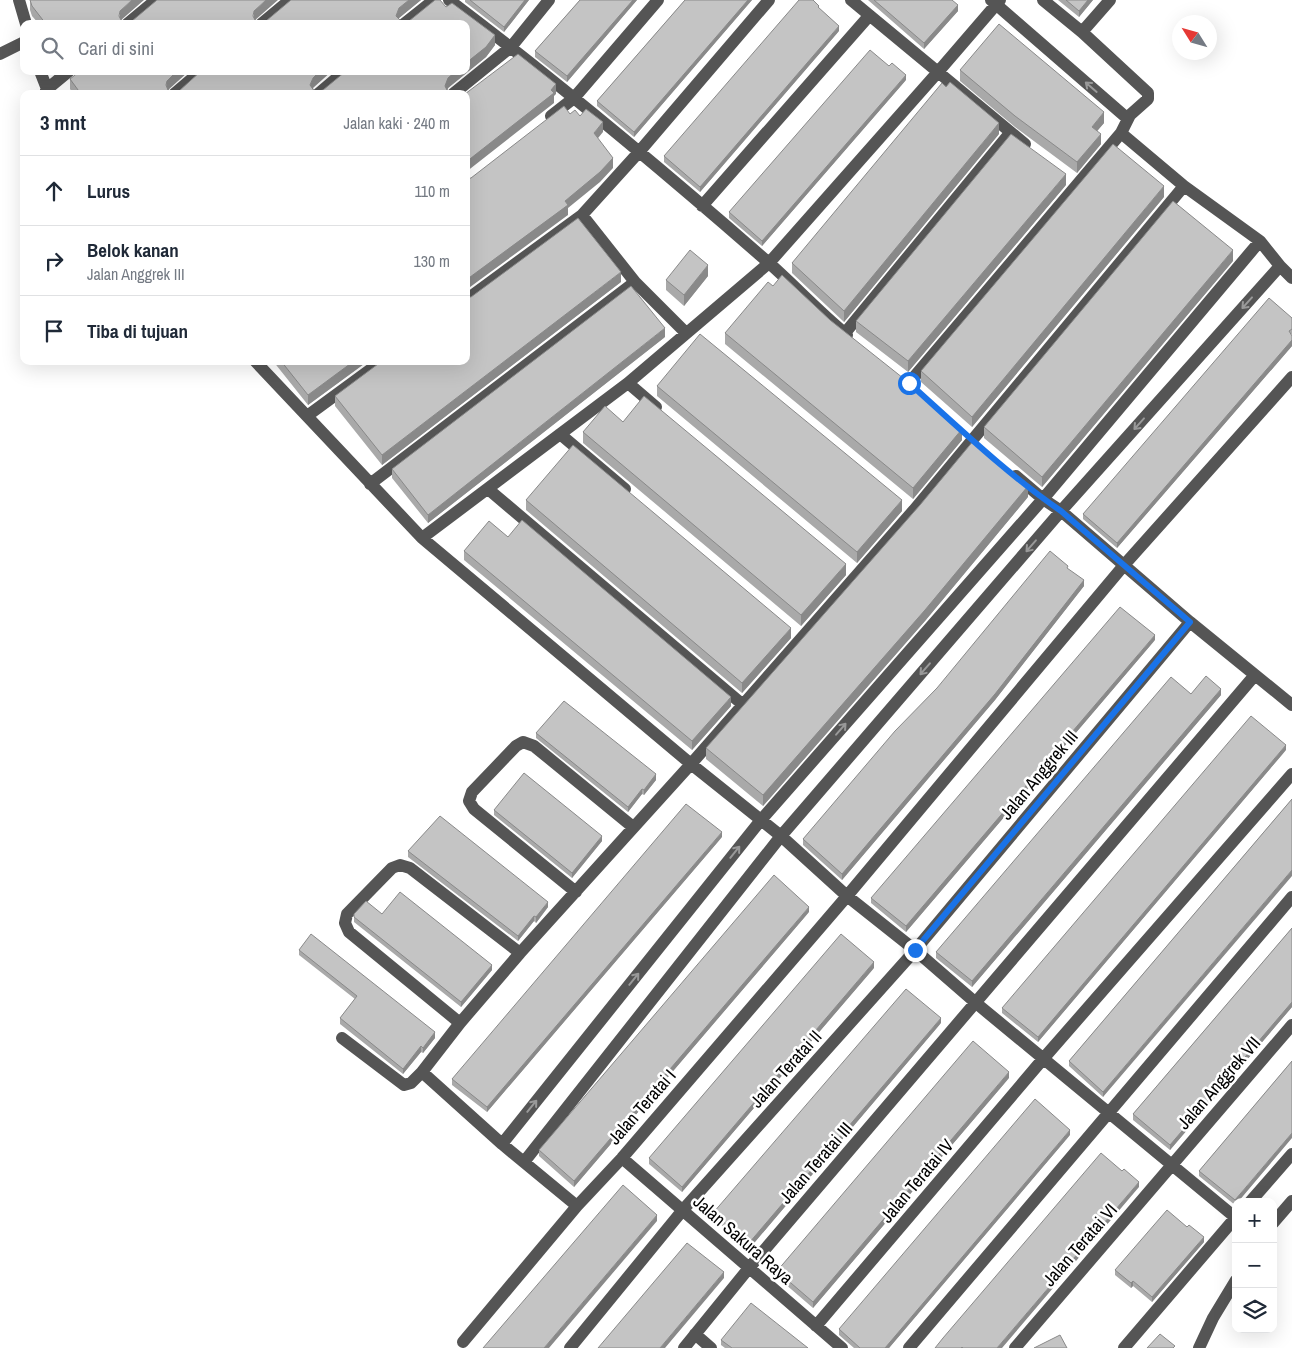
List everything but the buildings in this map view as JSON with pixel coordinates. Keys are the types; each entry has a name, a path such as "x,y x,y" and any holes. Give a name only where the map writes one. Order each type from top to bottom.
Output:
{"street":[{"path":"20,0 25,20"},
{"path":"132,20 156,0"},
{"path":"265,20 290,0"},
{"path":"409,20 434,0"},
{"path":"449,0 511,47 639,152 769,263 859,344"},
{"path":"458,90 511,47 549,0"},
{"path":"543,122 574,98 658,0"},
{"path":"470,297 582,215 639,152 769,0"},
{"path":"851,0 1032,150"},
{"path":"909,383 1073,180 1120,134 1129,117 1148,99 1148,93 1144,88 1043,0"},
{"path":"1082,32 1110,0"},
{"path":"422,538 628,383 693,331 769,263 938,72 996,2 1129,117"},
{"path":"702,206 869,16"},
{"path":"0,54 20,44"},
{"path":"41,75 46,90"},
{"path":"49,90 65,75"},
{"path":"179,90 197,75"},
{"path":"323,90 341,75"},
{"path":"845,333 1010,133"},
{"path":"1120,134 1184,186 1260,241 1292,278"},
{"path":"342,1038 404,1085 411,1082 422,1072 460,1023 520,953 691,764 853,570 972,439 1184,186"},
{"path":"582,215 635,282 693,331"},
{"path":"502,1144 761,820 1043,499 1260,241"},
{"path":"524,1162 781,836 1061,511 1280,266"},
{"path":"370,484 635,282"},
{"path":"259,365 422,538 691,764 781,836 847,896 915,950 976,1003 1232,1215"},
{"path":"307,416 377,365"},
{"name":"Jalan Teratai I","path":"463,1342 577,1206 622,1158 847,896 1125,564 1292,376"},
{"path":"628,383 666,414"},
{"path":"560,434 636,498"},
{"path":"1008,469 1125,564 1190,622 1292,705"},
{"path":"488,489 742,704"},
{"name":"Jalan Anggrek III","path":"915,950 1190,622"},
{"name":"Jalan Teratai III","path":"684,1348 749,1268 1255,675"},
{"path":"576,892 474,809 470,801 472,792 516,746 523,742 534,746 632,827"},
{"name":"Jalan Teratai IV","path":"816,1326 1044,1059 1292,774"},
{"path":"460,1023 349,932 345,923 347,914 392,868 400,865 410,868 520,953"},
{"path":"909,1348 1292,897"},
{"name":"Jalan Teratai II","path":"570,1348 682,1211 915,950"},
{"name":"Jalan Anggrek VII","path":"1172,1165 1292,1025"},
{"path":"422,1072 502,1144 577,1206"},
{"path":"1254,1198 1292,1154"},
{"name":"Jalan Sakura Raya","path":"622,1158 842,1348"},
{"name":"Jalan Teratai VI","path":"1015,1348 1172,1165"},
{"path":"1277,1218 1292,1200"},
{"path":"1124,1348 1232,1223"},
{"path":"1199,1348 1213,1318 1232,1287"},
{"path":"695,1334 711,1348"}],"route":[{"path":"909,383 972,440 1125,564 1190,622 915,950"}]}
